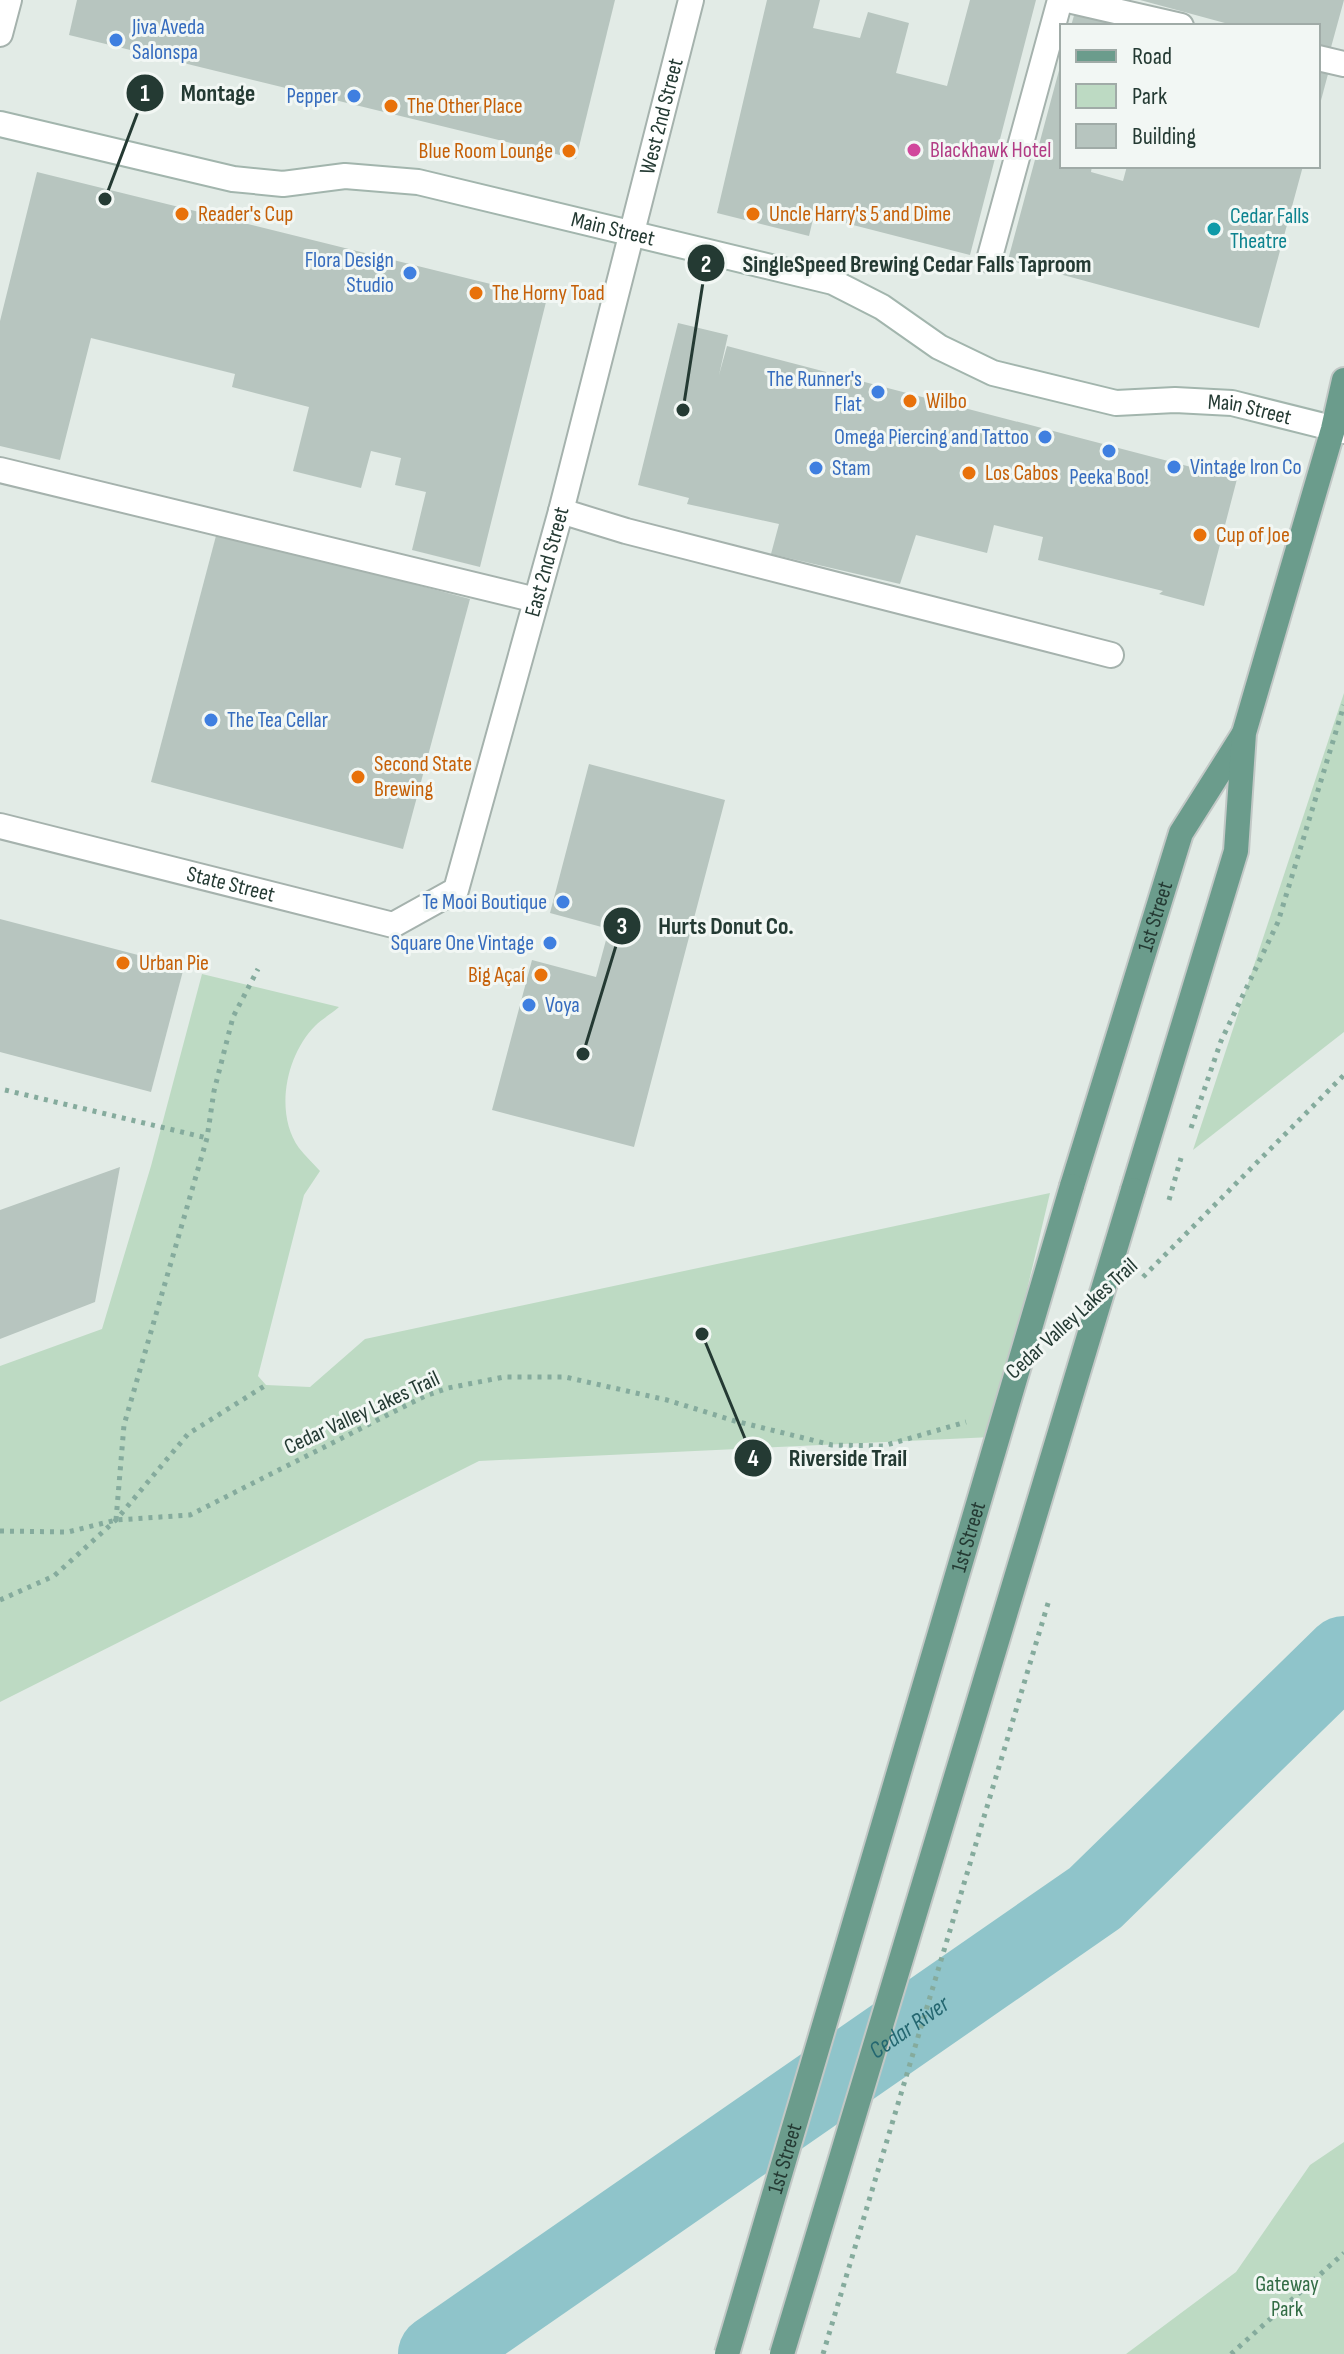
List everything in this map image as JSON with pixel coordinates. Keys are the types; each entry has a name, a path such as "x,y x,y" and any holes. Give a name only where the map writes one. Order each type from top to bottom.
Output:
{"main road":[{"name":"1st Street","path":"782,2354 1236,851 1244,733 1338,430 1344,380"},
{"name":"1st Street","path":"727,2354 1072,1186 1181,833 1244,733"}],"street":[{"path":"0,34 9,0"},
{"name":"West 2nd Street","path":"633,233 691,0"},
{"path":"989,260 1060,0"},
{"path":"1068,0 1172,24"},
{"path":"1320,58 1344,64"},
{"name":"Main Street","path":"0,124 233,179 283,184 345,176 418,182 833,282 882,307 939,347 993,373 1116,403 1175,400 1232,403 1338,430"},
{"name":"East 2nd Street","path":"456,890 561,511 633,233"},
{"path":"0,470 536,600"},
{"path":"561,511 626,531 1111,655"},
{"name":"State Street","path":"0,826 393,925 456,890"}],"path":[{"path":"1191,1128 1221,1041 1278,922 1344,705"},
{"path":"116,1520 124,1425 207,1138 214,1091 233,1017 258,969"},
{"name":"Cedar Valley Lakes Trail","path":"1150,1264 1144,1278 1344,1075"},
{"path":"5,1090 207,1138"},
{"path":"1168,1203 1181,1158"},
{"name":"Cedar Valley Lakes Trail","path":"0,1531 68,1532 116,1520 190,1515 425,1396 504,1377 565,1377 667,1400 832,1445 883,1446 964,1423 978,1415"},
{"path":"0,1600 54,1576 116,1520 188,1434 266,1385"},
{"path":"823,2354 1050,1597"},
{"path":"1231,2354 1344,2253"}],"green space":[{"path":"1344,693 1344,1032 1193,1150"},
{"path":"202,974 339,1007 305,1038 297,1052 287,1085 285,1102 291,1134 320,1171 304,1195 258,1376 266,1385 310,1387 365,1339 1050,1193 992,1437 479,1461 0,1702 0,1366 102,1329 151,1166"},
{"name":"Gateway Park","path":"1344,2142 1344,2354 1126,2354 1236,2272 1310,2165"}],"building":[{"path":"77,0 615,0 576,159 69,35"},
{"name":"Blackhawk Hotel","path":"767,0 820,0 813,28 860,38 868,12 909,23 896,73 947,86 970,0 1036,0 970,255 814,215 809,236 717,213"},
{"path":"1140,0 1344,0 1330,51 1320,48 1320,24 1229,24"},
{"path":"1075,12 1119,24 1072,24"},
{"path":"1060,67 1060,168 1092,168 1091,172 1123,181 1126,168 1302,168 1259,328 1008,260"},
{"path":"1320,72 1328,74 1320,104"},
{"path":"37,172 547,298 480,567 412,550 426,492 395,485 401,458 371,451 361,488 293,471 309,407 232,387 235,374 91,338 60,460 0,446 0,321"},
{"path":"678,323 728,335 719,375 727,346 1237,479 1204,606 1159,594 1163,591 1038,560 1043,537 994,525 987,553 916,535 900,584 771,554 779,524 687,504 689,498 638,485"},
{"path":"217,532 470,599 403,849 151,782"},
{"path":"589,764 725,800 634,1147 492,1110 532,960 596,977 609,929 550,913"},
{"path":"0,919 184,967 151,1092 0,1052"},
{"path":"120,1167 95,1302 0,1339 0,1210"}],"waterway":[{"name":"Cedar River","path":"437,2354 1095,1898 1344,1655"}],"place":[{"name":"Jiva Aveda Salonspa","path":"116,40"},
{"name":"Pepper","path":"354,96"},
{"name":"The Other Place","path":"391,106"},
{"name":"Blackhawk Hotel","path":"914,150"},
{"name":"Blue Room Lounge","path":"569,151"},
{"name":"Montage","path":"105,199"},
{"name":"Reader's Cup","path":"182,214"},
{"name":"Uncle Harry's 5 and Dime","path":"753,214"},
{"name":"Cedar Falls Theatre","path":"1214,229"},
{"name":"Flora Design Studio","path":"410,273"},
{"name":"The Horny Toad","path":"476,293"},
{"name":"The Runner's Flat","path":"878,392"},
{"name":"Wilbo","path":"910,401"},
{"name":"SingleSpeed Brewing Cedar Falls Taproom","path":"683,410"},
{"name":"Omega Piercing and Tattoo","path":"1045,437"},
{"name":"Peeka Boo!","path":"1109,451"},
{"name":"Vintage Iron Co","path":"1174,467"},
{"name":"Stam","path":"816,468"},
{"name":"Los Cabos","path":"969,473"},
{"name":"Cup of Joe","path":"1200,535"},
{"name":"The Tea Cellar","path":"211,720"},
{"name":"Second State Brewing","path":"358,777"},
{"name":"Te Mooi Boutique","path":"563,902"},
{"name":"Square One Vintage","path":"550,943"},
{"name":"Urban Pie","path":"123,963"},
{"name":"Big Açaí","path":"541,975"},
{"name":"Voya","path":"529,1005"},
{"name":"Hurts Donut Co.","path":"583,1054"},
{"name":"Riverside Trail","path":"702,1334"}]}
